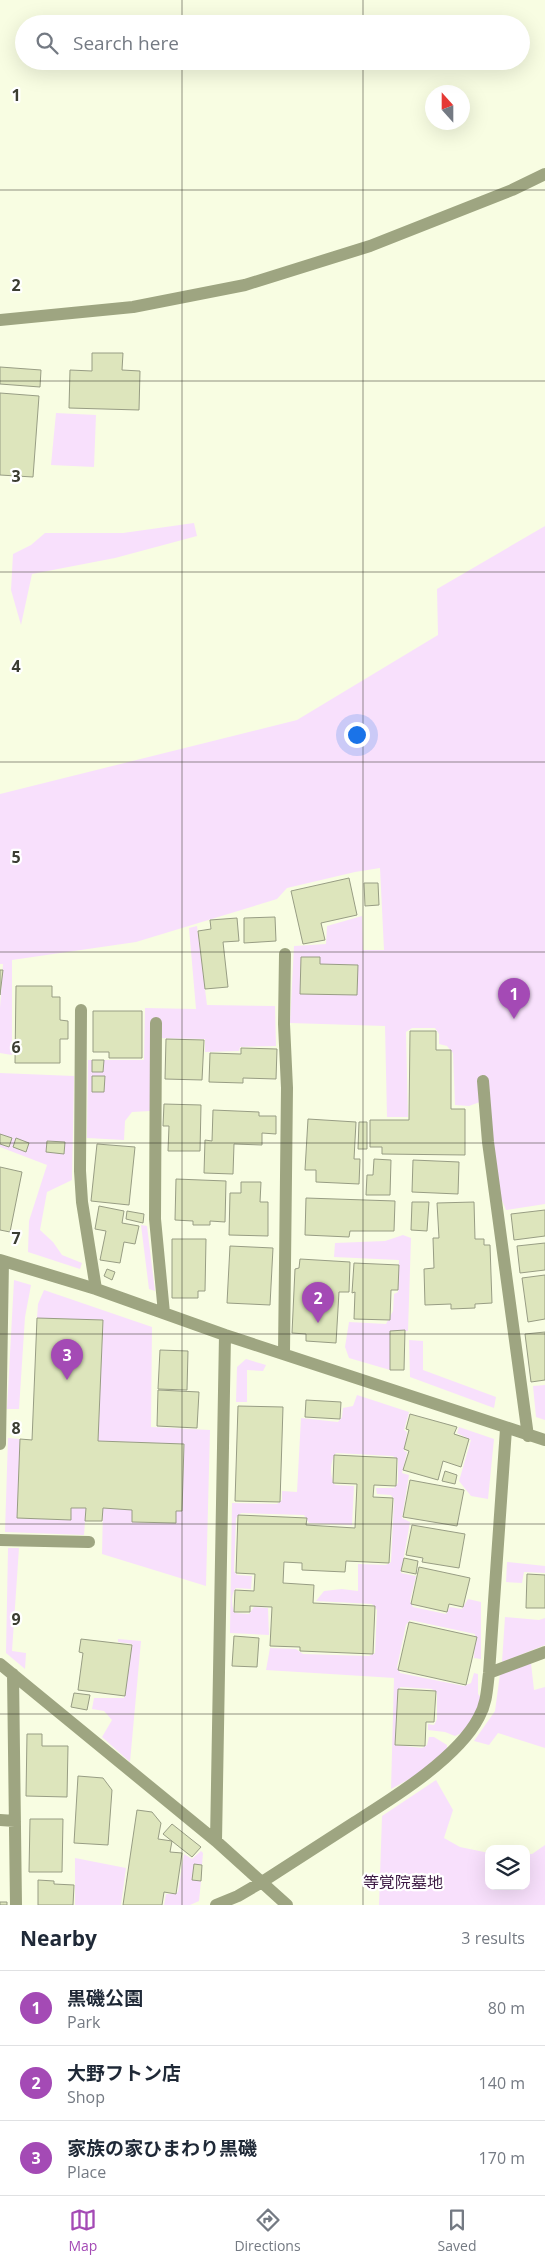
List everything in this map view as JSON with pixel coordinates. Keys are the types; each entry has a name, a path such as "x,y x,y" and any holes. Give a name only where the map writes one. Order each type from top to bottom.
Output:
{"street":[{"path":"0,320 133,307 246,285 370,246 512,190 545,174"},
{"path":"284,1353 288,1088 284,1024 285,954"},
{"path":"81,1010 80,1171 82,1202 96,1289"},
{"path":"156,1023 155,1219 164,1313"},
{"path":"483,1081 488,1142 528,1436"},
{"path":"0,1444 2,1261 96,1289 225,1335 284,1353 506,1429 545,1440"},
{"path":"216,1841 225,1335"},
{"path":"216,1905 238,1896 262,1882 405,1790 438,1764 478,1720 486,1697 489,1673 506,1429"},
{"path":"0,1540 89,1542"},
{"path":"489,1673 545,1652"},
{"path":"0,1664 216,1841 287,1905"},
{"path":"13,1674 16,1905"},
{"path":"0,1820 15,1821"}],"green space":[{"path":"56,413 96,415 94,467 51,465"},
{"path":"194,523 197,536 115,558 32,574 21,625 11,590 13,554 31,545 45,533 123,533"},
{"path":"545,526 545,1204 506,1210 501,1198 488,1099 469,1106 455,1105 453,1053 447,1046 439,1044 439,1034 435,1028 412,1028 406,1032 408,1117 387,1117 385,1026 290,1023 294,946 326,944 327,926 362,916 363,950 384,950 380,868 287,888 277,899 136,942 12,960 12,1055 0,1053 0,1008 3,964 0,964 0,794 297,720 438,635 437,589"},
{"path":"197,926 207,1005 275,1006 276,1046 240,1047 239,1051 205,1052 205,1039 152,1038 150,1111 132,1112 125,1121 124,1140 87,1138 88,1060 144,1060 145,1008 196,1009 189,928"},
{"path":"0,1073 74,1076 72,1180 47,1192 40,1230 53,1242 62,1255 82,1263 80,1269 28,1252 29,1221 47,1165 0,1147"},
{"path":"141,1225 147,1226 155,1291 149,1289"},
{"path":"403,1235 411,1238 408,1331 390,1331 390,1370 349,1358 345,1347 349,1322 386,1324 393,1311 394,1294 398,1292 399,1260 334,1257 335,1243 385,1241"},
{"path":"14,1280 31,1285 25,1317 19,1409 7,1409"},
{"path":"44,1290 152,1327 151,1427 210,1430 206,1586 102,1554 103,1508 132,1510 132,1522 176,1523 176,1511 182,1511 184,1444 98,1441 103,1320 37,1318 38,1304"},
{"path":"409,1340 423,1341 423,1370 496,1397 494,1408 410,1377"},
{"path":"246,1359 266,1365 263,1371 247,1370 247,1402 236,1402 237,1367"},
{"path":"545,1385 545,1420 536,1417 533,1386"},
{"path":"357,1395 409,1412 404,1430 407,1432 404,1451 407,1452 402,1473 409,1475 402,1518 410,1522 401,1573 416,1576 410,1601 413,1607 446,1614 450,1607 462,1609 468,1599 481,1602 481,1659 474,1658 475,1634 410,1620 406,1625 397,1667 400,1673 464,1686 471,1683 474,1673 478,1674 478,1694 483,1700 466,1731 455,1736 445,1732 428,1730 428,1724 434,1725 437,1719 437,1694 432,1689 400,1687 395,1745 422,1748 427,1745 429,1737 434,1737 447,1745 447,1750 415,1776 391,1789 394,1678 266,1670 270,1648 296,1649 303,1654 369,1656 375,1653 377,1610 372,1604 316,1601 324,1591 342,1589 358,1591 358,1564 386,1565 391,1562 394,1499 391,1495 377,1494 376,1488 394,1488 398,1483 398,1460 393,1456 336,1453 332,1460 331,1469 335,1485 354,1486 352,1525 309,1523 304,1515 241,1513 236,1518 234,1571 237,1575 252,1576 251,1589 236,1588 234,1590 232,1597 233,1607 235,1613 249,1614 254,1607 268,1608 269,1635 230,1633 232,1503 277,1504 282,1500 282,1491 297,1492 301,1418 338,1422 342,1417 343,1408 353,1406"},
{"path":"459,1427 494,1439 488,1499 471,1496 459,1481 471,1440 457,1433"},
{"path":"8,1438 20,1439 17,1518 71,1520 71,1508 86,1508 84,1535 5,1532"},
{"path":"8,1548 19,1548 12,1651 26,1653 25,1669 6,1653"},
{"path":"507,1562 545,1566 545,1573 524,1572 522,1583 506,1582"},
{"path":"505,1617 539,1620 545,1618 545,1645 502,1662"},
{"path":"118,1639 141,1641 130,1762 102,1737 112,1720 104,1711 92,1709 94,1698 124,1698 132,1644 118,1642"},
{"path":"531,1663 534,1690 545,1687 545,1748 498,1733 489,1745 474,1741 495,1711 500,1674"},
{"name":"等覚院墓地","path":"436,1780 453,1810 444,1838 460,1847 485,1852 485,1890 530,1890 530,1854 545,1845 545,1905 379,1905 382,1816"},
{"path":"201,1851 203,1853 202,1865 194,1864 192,1879 201,1881 199,1901 190,1905 164,1905 166,1894 178,1892 184,1854 192,1859"},
{"path":"75,1858 126,1868 121,1905 75,1905"}],"building":[{"path":"92,353 123,353 122,370 140,371 139,410 69,408 70,370 92,371"},
{"path":"0,367 41,370 40,387 0,384"},
{"path":"0,393 39,396 33,477 0,475"},
{"path":"349,878 357,915 321,923 325,940 303,944 291,891"},
{"path":"364,883 378,883 379,905 365,906"},
{"path":"275,917 276,941 244,943 244,918"},
{"path":"237,918 239,941 223,942 228,987 205,989 198,931 211,929 210,920"},
{"path":"301,957 320,957 320,964 358,965 357,995 300,994"},
{"path":"0,970 3,970 0,995"},
{"path":"16,986 52,986 52,997 60,997 60,1020 68,1021 68,1039 60,1039 60,1063 15,1063"},
{"path":"93,1011 142,1011 142,1058 109,1058 109,1052 93,1052"},
{"path":"410,1031 436,1031 436,1050 451,1050 451,1109 465,1109 465,1155 382,1154 382,1147 370,1147 370,1120 409,1120"},
{"path":"166,1039 204,1040 202,1080 165,1079"},
{"path":"241,1048 277,1049 276,1079 243,1078 243,1083 209,1082 210,1053 241,1054"},
{"path":"92,1060 104,1060 103,1072 92,1072"},
{"path":"92,1076 105,1076 104,1092 92,1092"},
{"path":"164,1104 201,1105 200,1151 168,1151 169,1126 163,1126"},
{"path":"213,1110 259,1112 259,1116 276,1116 276,1134 262,1133 262,1145 234,1144 233,1174 204,1173 205,1140 212,1141"},
{"path":"308,1119 356,1122 354,1159 360,1159 359,1184 316,1182 316,1170 305,1170"},
{"path":"359,1122 367,1122 367,1149 358,1149"},
{"path":"0,1134 12,1138 9,1147 0,1144"},
{"path":"16,1138 29,1143 26,1152 13,1147"},
{"path":"47,1141 65,1142 64,1154 46,1152"},
{"path":"97,1144 135,1147 129,1205 91,1201"},
{"path":"374,1159 391,1160 390,1195 366,1195 367,1175 373,1175"},
{"path":"413,1160 459,1162 458,1194 412,1192"},
{"path":"0,1167 22,1172 10,1232 0,1230"},
{"path":"176,1179 226,1181 225,1222 210,1221 210,1225 193,1225 193,1221 175,1220"},
{"path":"241,1182 261,1182 260,1202 268,1202 268,1236 229,1235 230,1193 241,1193"},
{"path":"306,1198 395,1201 394,1231 350,1231 349,1237 305,1235"},
{"path":"412,1202 429,1202 427,1231 411,1230"},
{"path":"474,1202 475,1239 484,1239 484,1245 490,1245 492,1303 475,1304 475,1308 451,1309 451,1304 425,1305 424,1269 434,1268 433,1238 439,1238 437,1203"},
{"path":"99,1206 124,1211 122,1223 139,1226 135,1244 124,1242 120,1263 100,1260 106,1231 95,1229"},
{"path":"545,1210 545,1236 514,1240 511,1214"},
{"path":"127,1211 144,1214 143,1223 126,1219"},
{"path":"172,1239 206,1239 205,1291 198,1291 198,1298 172,1298"},
{"path":"545,1243 545,1270 520,1273 517,1246"},
{"path":"230,1246 273,1248 270,1305 227,1303"},
{"path":"300,1259 350,1262 349,1292 339,1292 336,1343 306,1341 306,1334 292,1333 295,1269 299,1268"},
{"path":"354,1263 399,1265 398,1290 391,1290 390,1320 354,1319 355,1292 352,1293"},
{"path":"107,1269 115,1272 112,1280 104,1276"},
{"path":"545,1275 545,1319 528,1322 522,1278"},
{"path":"37,1318 103,1320 98,1441 184,1444 182,1511 176,1511 176,1523 132,1522 132,1510 103,1508 102,1521 85,1521 86,1508 71,1508 71,1520 17,1518 20,1439 32,1440"},
{"path":"405,1330 404,1370 390,1370 390,1331"},
{"path":"545,1332 545,1380 531,1382 525,1334"},
{"path":"160,1350 188,1351 187,1390 158,1389"},
{"path":"158,1390 199,1392 197,1428 157,1426"},
{"path":"306,1400 341,1402 340,1419 305,1417"},
{"path":"238,1406 283,1407 280,1502 235,1501"},
{"path":"410,1414 457,1427 454,1434 469,1439 461,1467 443,1461 438,1480 403,1470 409,1451 404,1449 409,1430 406,1429"},
{"path":"334,1455 397,1458 396,1486 374,1485 373,1497 393,1498 389,1563 346,1561 345,1572 302,1570 302,1563 284,1562 283,1583 314,1585 313,1603 375,1606 373,1654 300,1651 300,1647 270,1646 272,1607 250,1606 250,1612 234,1612 235,1590 254,1591 255,1574 236,1573 238,1515 307,1518 306,1525 355,1528 357,1484 333,1483"},
{"path":"445,1471 457,1475 455,1484 442,1481"},
{"path":"410,1480 464,1490 457,1526 403,1517"},
{"path":"412,1525 465,1534 459,1568 422,1562 423,1558 406,1555"},
{"path":"404,1558 418,1561 416,1574 401,1571"},
{"path":"419,1567 470,1578 463,1607 449,1604 447,1612 411,1604"},
{"path":"527,1574 545,1575 545,1608 526,1608"},
{"path":"409,1622 477,1637 466,1685 398,1670"},
{"path":"234,1636 259,1638 257,1667 232,1666"},
{"path":"81,1639 132,1645 125,1696 78,1690 83,1653 79,1652"},
{"path":"398,1689 436,1691 434,1722 426,1722 425,1746 395,1745"},
{"path":"74,1693 90,1695 87,1710 71,1707"},
{"path":"27,1734 42,1734 42,1746 68,1746 67,1797 26,1796"},
{"path":"78,1776 103,1778 112,1790 108,1845 74,1843"},
{"path":"137,1810 152,1812 161,1823 158,1839 172,1841 170,1852 182,1853 176,1894 164,1892 162,1905 123,1905"},
{"path":"30,1819 63,1819 62,1872 29,1872"},
{"path":"172,1824 201,1847 192,1857 163,1834"},
{"path":"194,1864 202,1865 201,1881 192,1880"},
{"path":"38,1880 54,1881 54,1884 74,1885 73,1905 38,1905"},
{"path":"0,1902 7,1902 7,1905 0,1905"}],"place":[{"name":"黒磯公園","path":"514,1019"},
{"name":"大野フトン店","path":"318,1323"},
{"name":"家族の家ひまわり黒磯","path":"67,1380"}]}
